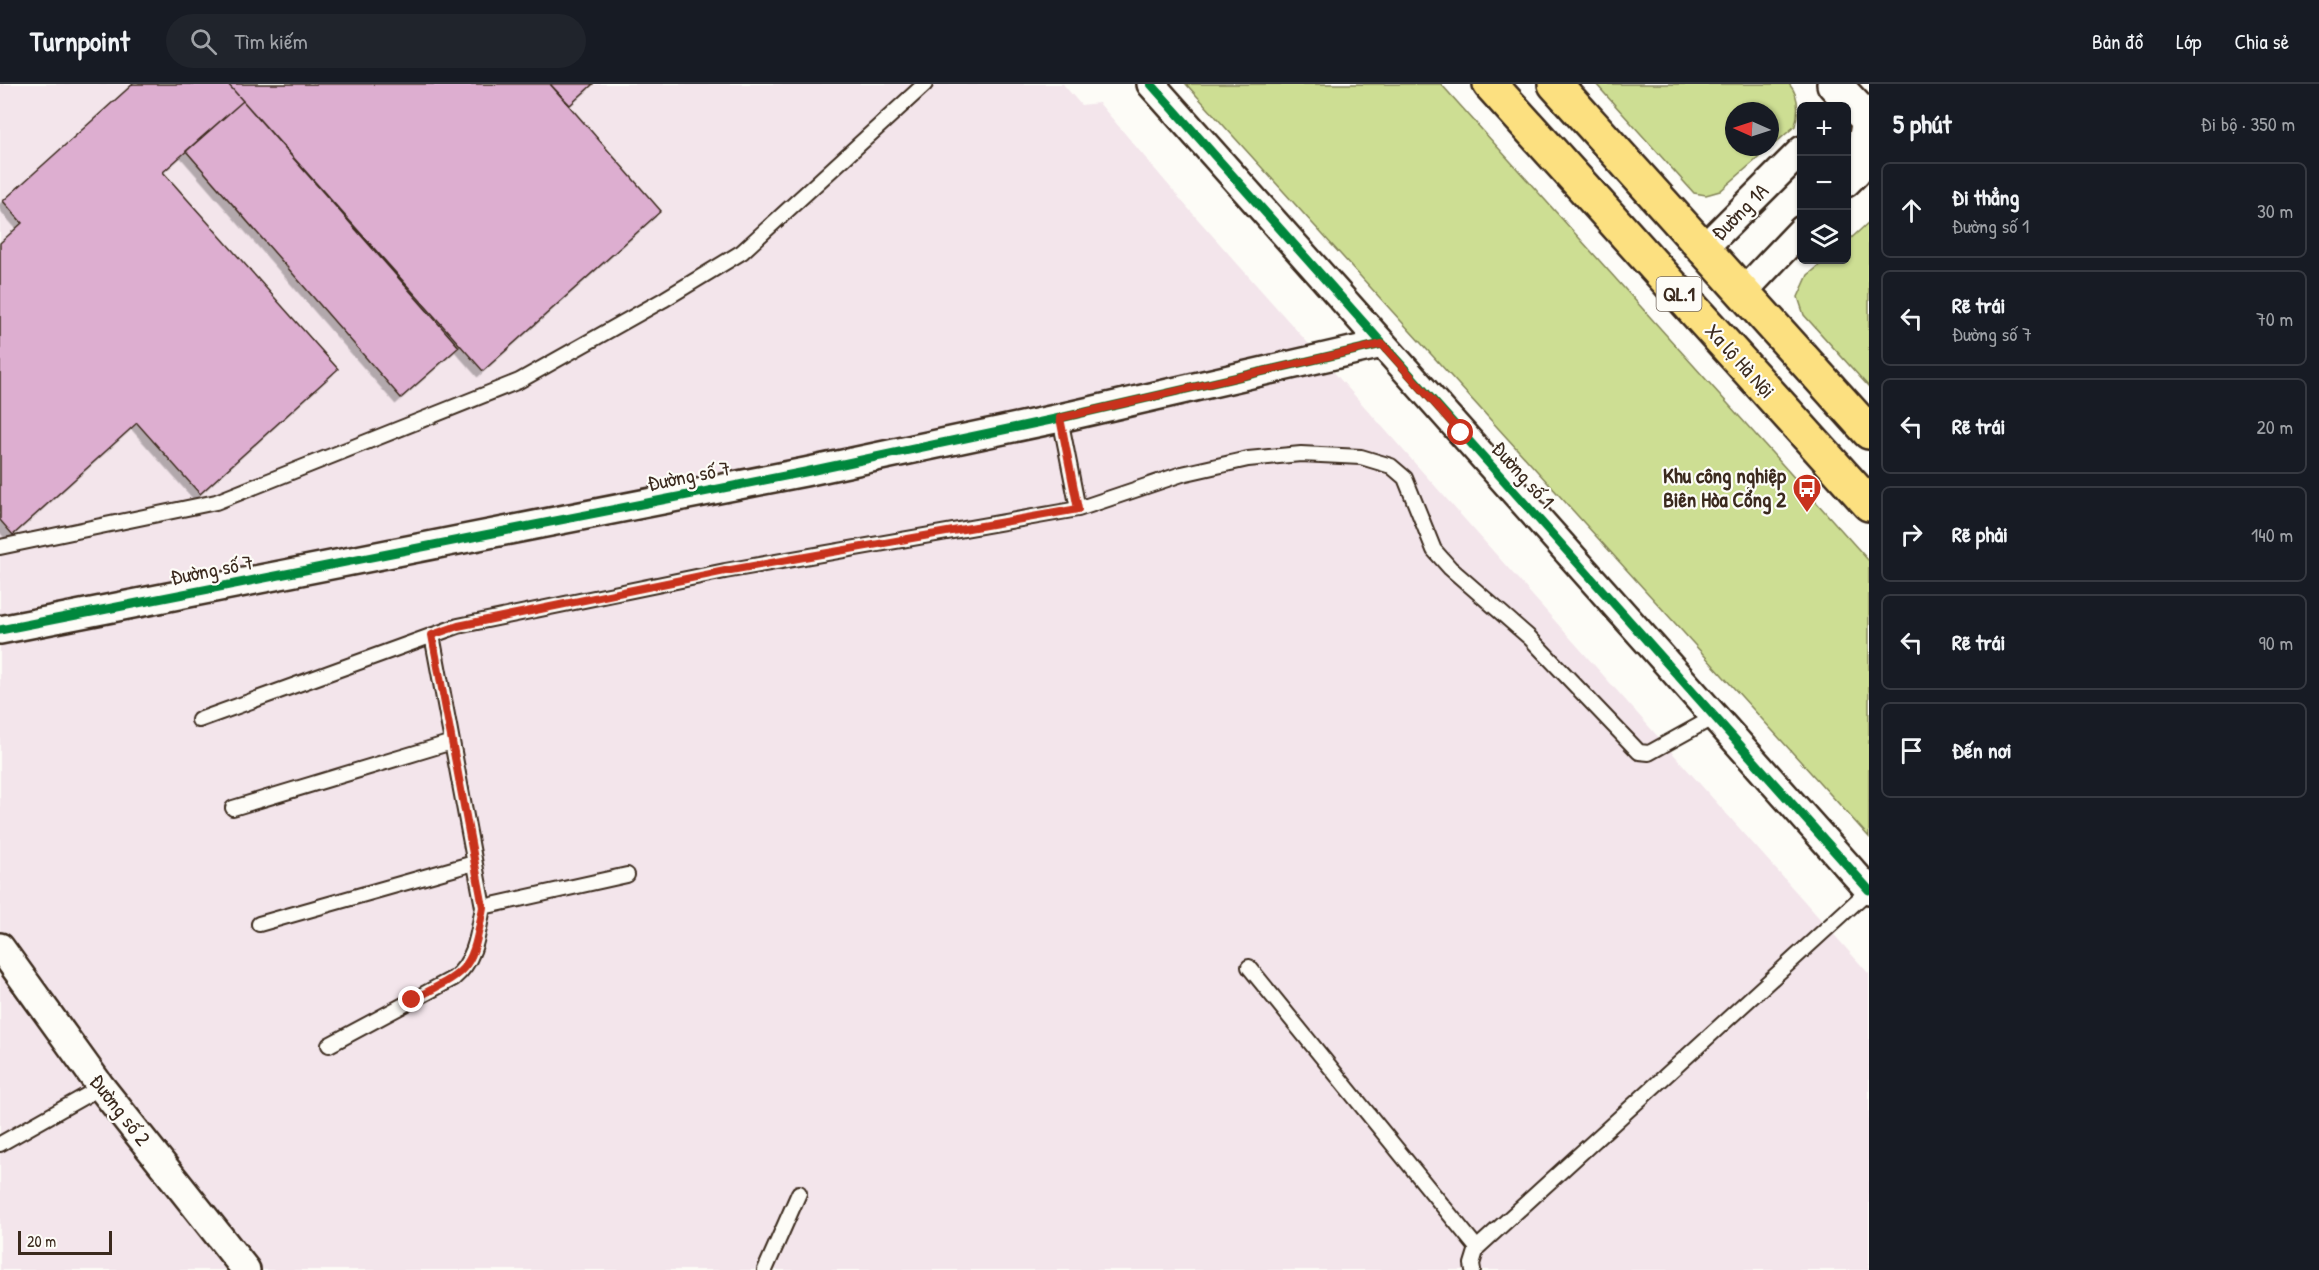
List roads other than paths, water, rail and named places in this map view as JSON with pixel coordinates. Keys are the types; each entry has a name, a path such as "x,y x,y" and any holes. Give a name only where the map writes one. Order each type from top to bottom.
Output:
{"highway":[{"name":"Xa lộ Hà Nội","path":"1490,84 1869,504"},
{"name":"QL.1","path":"1554,84 1869,432"}],"street":[{"name":"Đường số 1","path":"1151,84 1869,890"},
{"path":"1834,84 1863,120 1857,172 1851,178"},
{"name":"Đường 1A","path":"1704,248 1797,155"},
{"path":"1743,292 1797,235"},
{"name":"Đường số 7","path":"0,630 793,474 1060,418 1382,344"},
{"name":"Đường số 2","path":"4,961 246,1270"}],"lane":[{"path":"0,547 216,502 519,381 663,300 741,252 925,84"},
{"path":"1060,418 1078,509"},
{"path":"200,720 458,626 725,571 1078,509 1182,474 1248,459 1311,454 1361,457 1391,466 1405,478 1434,550 1450,568 1530,638 1638,752 1649,753 1714,717"},
{"path":"329,1045 454,978 464,970 477,944 483,907 432,635"},
{"path":"233,807 452,742"},
{"path":"259,924 474,863"},
{"path":"483,907 627,875"},
{"path":"1473,1270 1472,1264 1477,1248 1869,890"},
{"path":"1249,967 1477,1248"},
{"path":"0,1144 101,1087"},
{"path":"765,1270 799,1193"}],"place":[{"name":"Khu công nghiệp Biên Hòa Cổng 2","path":"1807,514"}]}
